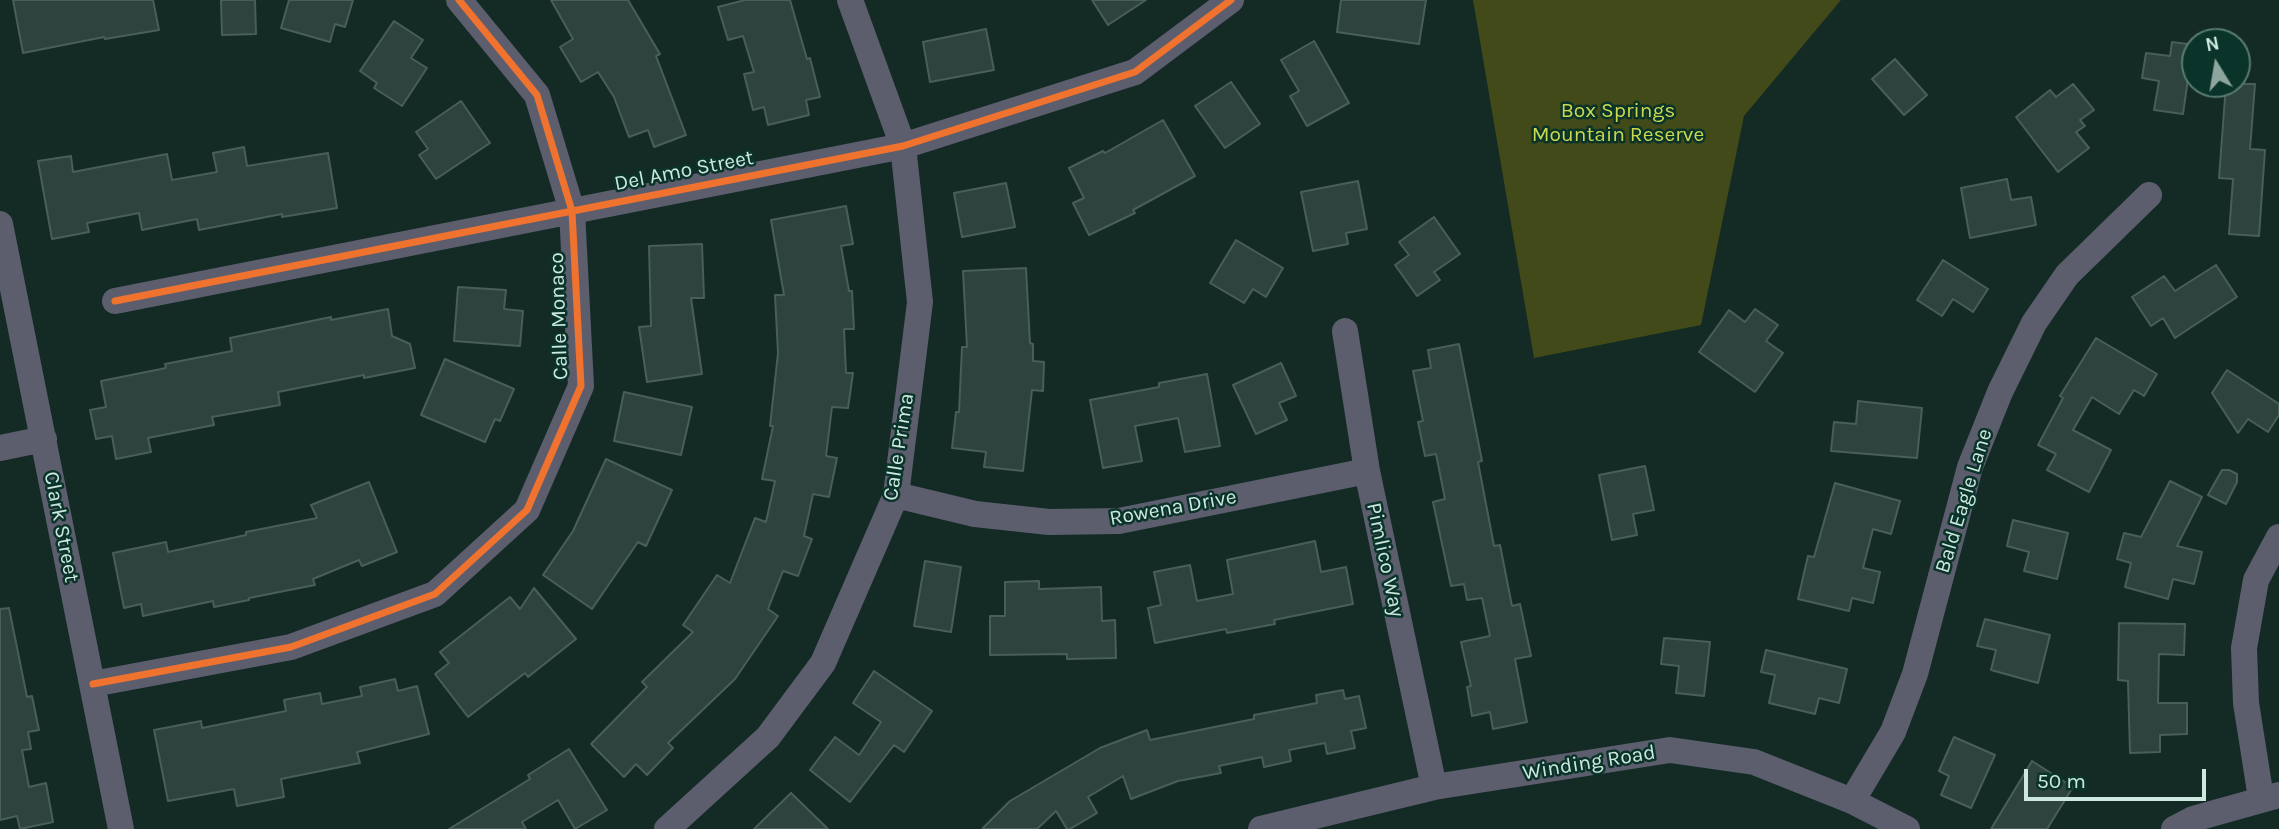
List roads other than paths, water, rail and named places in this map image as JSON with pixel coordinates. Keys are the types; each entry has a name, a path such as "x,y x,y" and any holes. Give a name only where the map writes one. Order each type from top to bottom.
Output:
{"street":[{"name":"Calle Monaco","path":"93,684 291,647 435,594 527,510 581,386 572,211 537,95 459,0"},
{"name":"Calle Prima","path":"667,829 768,737 824,663 896,495 920,302 903,146 850,0"},
{"name":"Del Amo Street","path":"115,301 903,146 1135,72 1231,0"},
{"name":"Bald Eagle Lane","path":"1852,801 1893,732 1915,674 1970,467 2006,380 2034,323 2067,275 2149,195"},
{"name":"Clark Street","path":"0,224 121,829"},
{"name":"Pimlico Way","path":"1345,331 1367,471 1434,787"},
{"path":"0,448 44,439"},
{"name":"Rowena Drive","path":"896,495 975,514 1049,522 1119,521 1367,471"},
{"path":"2174,829 2193,819 2270,796 2246,702 2244,648 2256,580 2279,537"},
{"name":"Winding Road","path":"1261,829 1434,787 1670,750 1754,762 1852,801 1907,829"}],"park label":[{"name":"Box Springs Mountain Reserve","path":"1618,123"}]}
